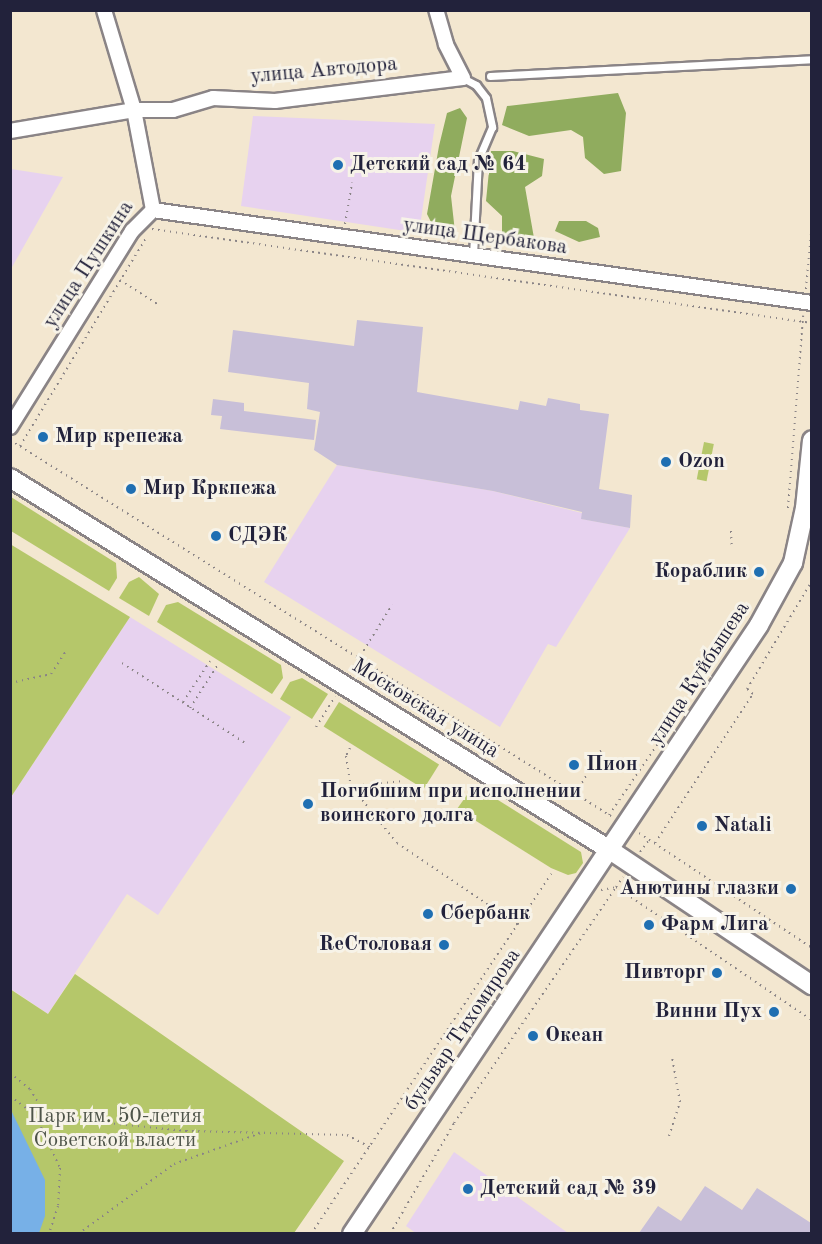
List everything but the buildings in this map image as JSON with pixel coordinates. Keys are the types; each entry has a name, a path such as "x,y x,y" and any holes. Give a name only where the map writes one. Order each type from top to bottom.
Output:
{"main road":[{"name":"улица Куйбышева","path":"610,850 759,625 793,563 805,508 812,440"},
{"name":"Московская улица","path":"10,478 610,850 812,985"},
{"name":"бульвар Тихомирова","path":"352,1233 610,850"}],"street":[{"name":"улица Пушкина","path":"10,427 132,231 153,210 134,110 104,10"},
{"path":"436,10 446,44 463,78"},
{"name":"улица Автодора","path":"10,131 134,110 173,110 213,98 275,101 463,78"},
{"name":"улица Щербакова","path":"153,210 808,303"}],"lane":[{"path":"490,76 812,59"},
{"path":"463,78 476,85 486,98 492,127 478,160 473,256"}],"path":[{"path":"340,257 352,183"},
{"path":"788,508 803,322 808,303 812,222"},
{"path":"20,446 151,229 812,323"},
{"path":"120,280 159,305"},
{"path":"10,440 576,793 812,948"},
{"path":"731,531 732,549"},
{"path":"655,844 753,694 747,689 812,581"},
{"path":"316,727 392,605"},
{"path":"10,684 51,674 66,651"},
{"path":"183,702 210,661"},
{"path":"122,663 245,743"},
{"path":"190,708 217,666"},
{"path":"609,815 706,674"},
{"path":"576,793 603,747"},
{"path":"350,748 346,756 351,786 397,843 518,925"},
{"path":"351,786 404,781"},
{"path":"311,1233 551,874"},
{"path":"390,1233 454,1123 616,887 812,1020"},
{"path":"669,1136 680,1102 672,1057"},
{"path":"10,1073 30,1089 43,1111 41,1127 60,1168 58,1206 49,1233"},
{"path":"10,1096 27,1108 78,1120 186,1131 267,1131 347,1135 370,1147"},
{"path":"78,1233 174,1164 267,1131"}],"shaded area":[{"name":"Детский сад № 64","path":"253,116 435,124 419,233 241,206"},
{"path":"10,169 63,177 11,269"},
{"path":"357,320 423,327 417,392 518,410 520,401 546,406 548,398 580,404 580,410 609,414 599,489 632,495 630,528 581,519 582,512 493,491 337,465 314,450 320,412 307,409 309,383 228,372 233,330 354,346"},
{"path":"213,399 244,403 244,411 316,420 314,440 220,429 222,416 211,415"},
{"path":"337,465 493,491 582,513 582,519 630,528 556,647 548,644 500,727 264,582"},
{"path":"130,617 291,717 158,915 127,894 48,1014 11,989 11,797"},
{"name":"Детский сад № 39","path":"454,1152 568,1233 417,1234 406,1226"},
{"path":"705,1186 742,1210 757,1188 811,1223 811,1233 639,1233 658,1206 681,1221"}],"green space":[{"path":"618,93 626,113 621,171 604,174 585,158 583,137 571,130 529,136 502,125 507,106"},
{"path":"460,108 467,118 451,196 455,232 437,234 427,214 439,146 447,113"},
{"path":"491,151 513,151 544,159 542,176 525,187 534,238 502,241 502,216 486,201"},
{"path":"559,221 586,221 598,228 600,237 579,242 555,231"},
{"path":"704,442 714,444 707,481 697,479"},
{"path":"11,497 116,563 117,578 109,591 11,531"},
{"path":"10,544 130,617 11,797 10,797"},
{"path":"139,577 159,594 149,616 119,598 129,582"},
{"path":"178,602 281,665 283,678 272,694 157,622 166,605"},
{"path":"302,678 328,694 312,719 280,699 290,682"},
{"path":"339,702 439,765 424,789 324,727"},
{"path":"474,785 581,852 583,863 576,873 568,875 551,868 457,809"},
{"name":"Парк им. 50-летия Советской власти","path":"75,974 344,1161 294,1233 11,1233 10,989 48,1014"}],"water":[{"path":"10,1108 45,1180 45,1216 39,1233 11,1233"}],"place":[{"name":"Детский сад № 64","path":"338,165"},
{"name":"Мир крепежа","path":"43,437"},
{"name":"Ozon","path":"666,462"},
{"name":"Мир Кркпежа","path":"131,489"},
{"name":"СДЭК","path":"216,536"},
{"name":"Кораблик","path":"759,572"},
{"name":"Пион","path":"574,765"},
{"name":"Погибшим при исполнении воинского долга","path":"308,804"},
{"name":"Natali","path":"702,826"},
{"name":"Анютины глазки","path":"791,889"},
{"name":"Сбербанк","path":"428,914"},
{"name":"Фарм Лига","path":"649,925"},
{"name":"ReСтоловая","path":"444,945"},
{"name":"Пивторг","path":"717,973"},
{"name":"Винни Пух","path":"774,1012"},
{"name":"Океан","path":"533,1036"},
{"name":"Детский сад № 39","path":"468,1189"}]}
